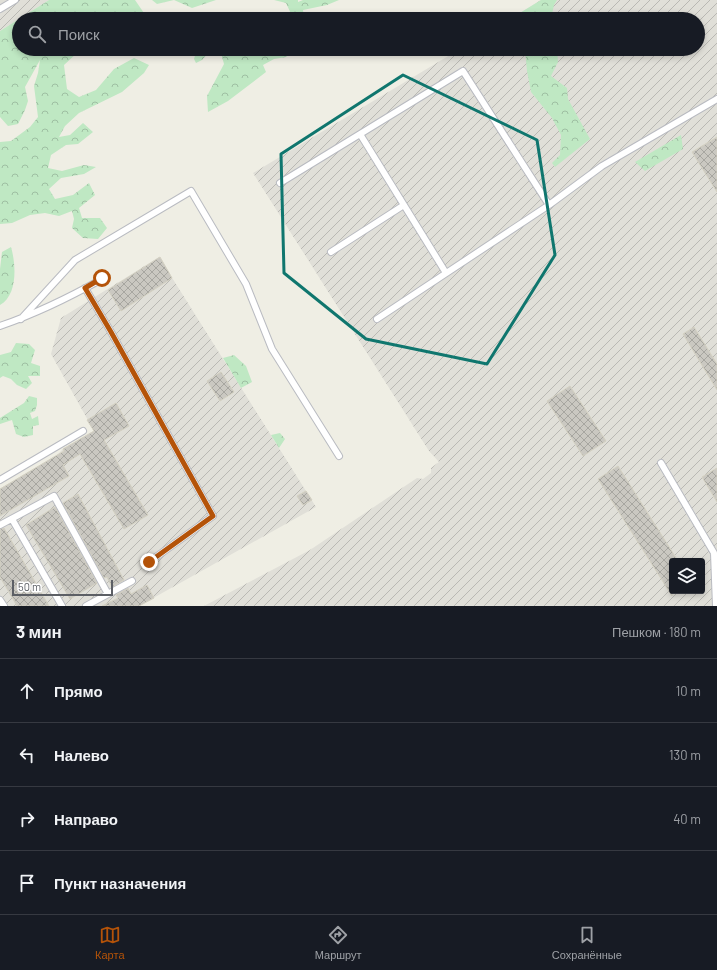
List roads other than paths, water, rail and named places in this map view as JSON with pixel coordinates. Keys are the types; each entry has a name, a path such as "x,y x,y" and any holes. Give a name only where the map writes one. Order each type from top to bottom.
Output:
{"lane":[{"path":"0,9 15,0"},
{"path":"280,183 463,71 549,205"},
{"path":"377,319 549,205 602,166 717,99"},
{"path":"360,134 446,273"},
{"path":"21,319 75,260 191,191 246,284 272,349 339,456"},
{"path":"331,252 404,205"},
{"path":"0,326 21,319 85,288 102,278"},
{"path":"85,288 213,516 149,562"},
{"path":"0,480 83,431"},
{"path":"661,463 714,553 716,606"},
{"path":"0,525 54,496 108,594"},
{"path":"12,519 62,606"},
{"path":"86,606 132,581"},
{"path":"0,600 4,606"}]}
